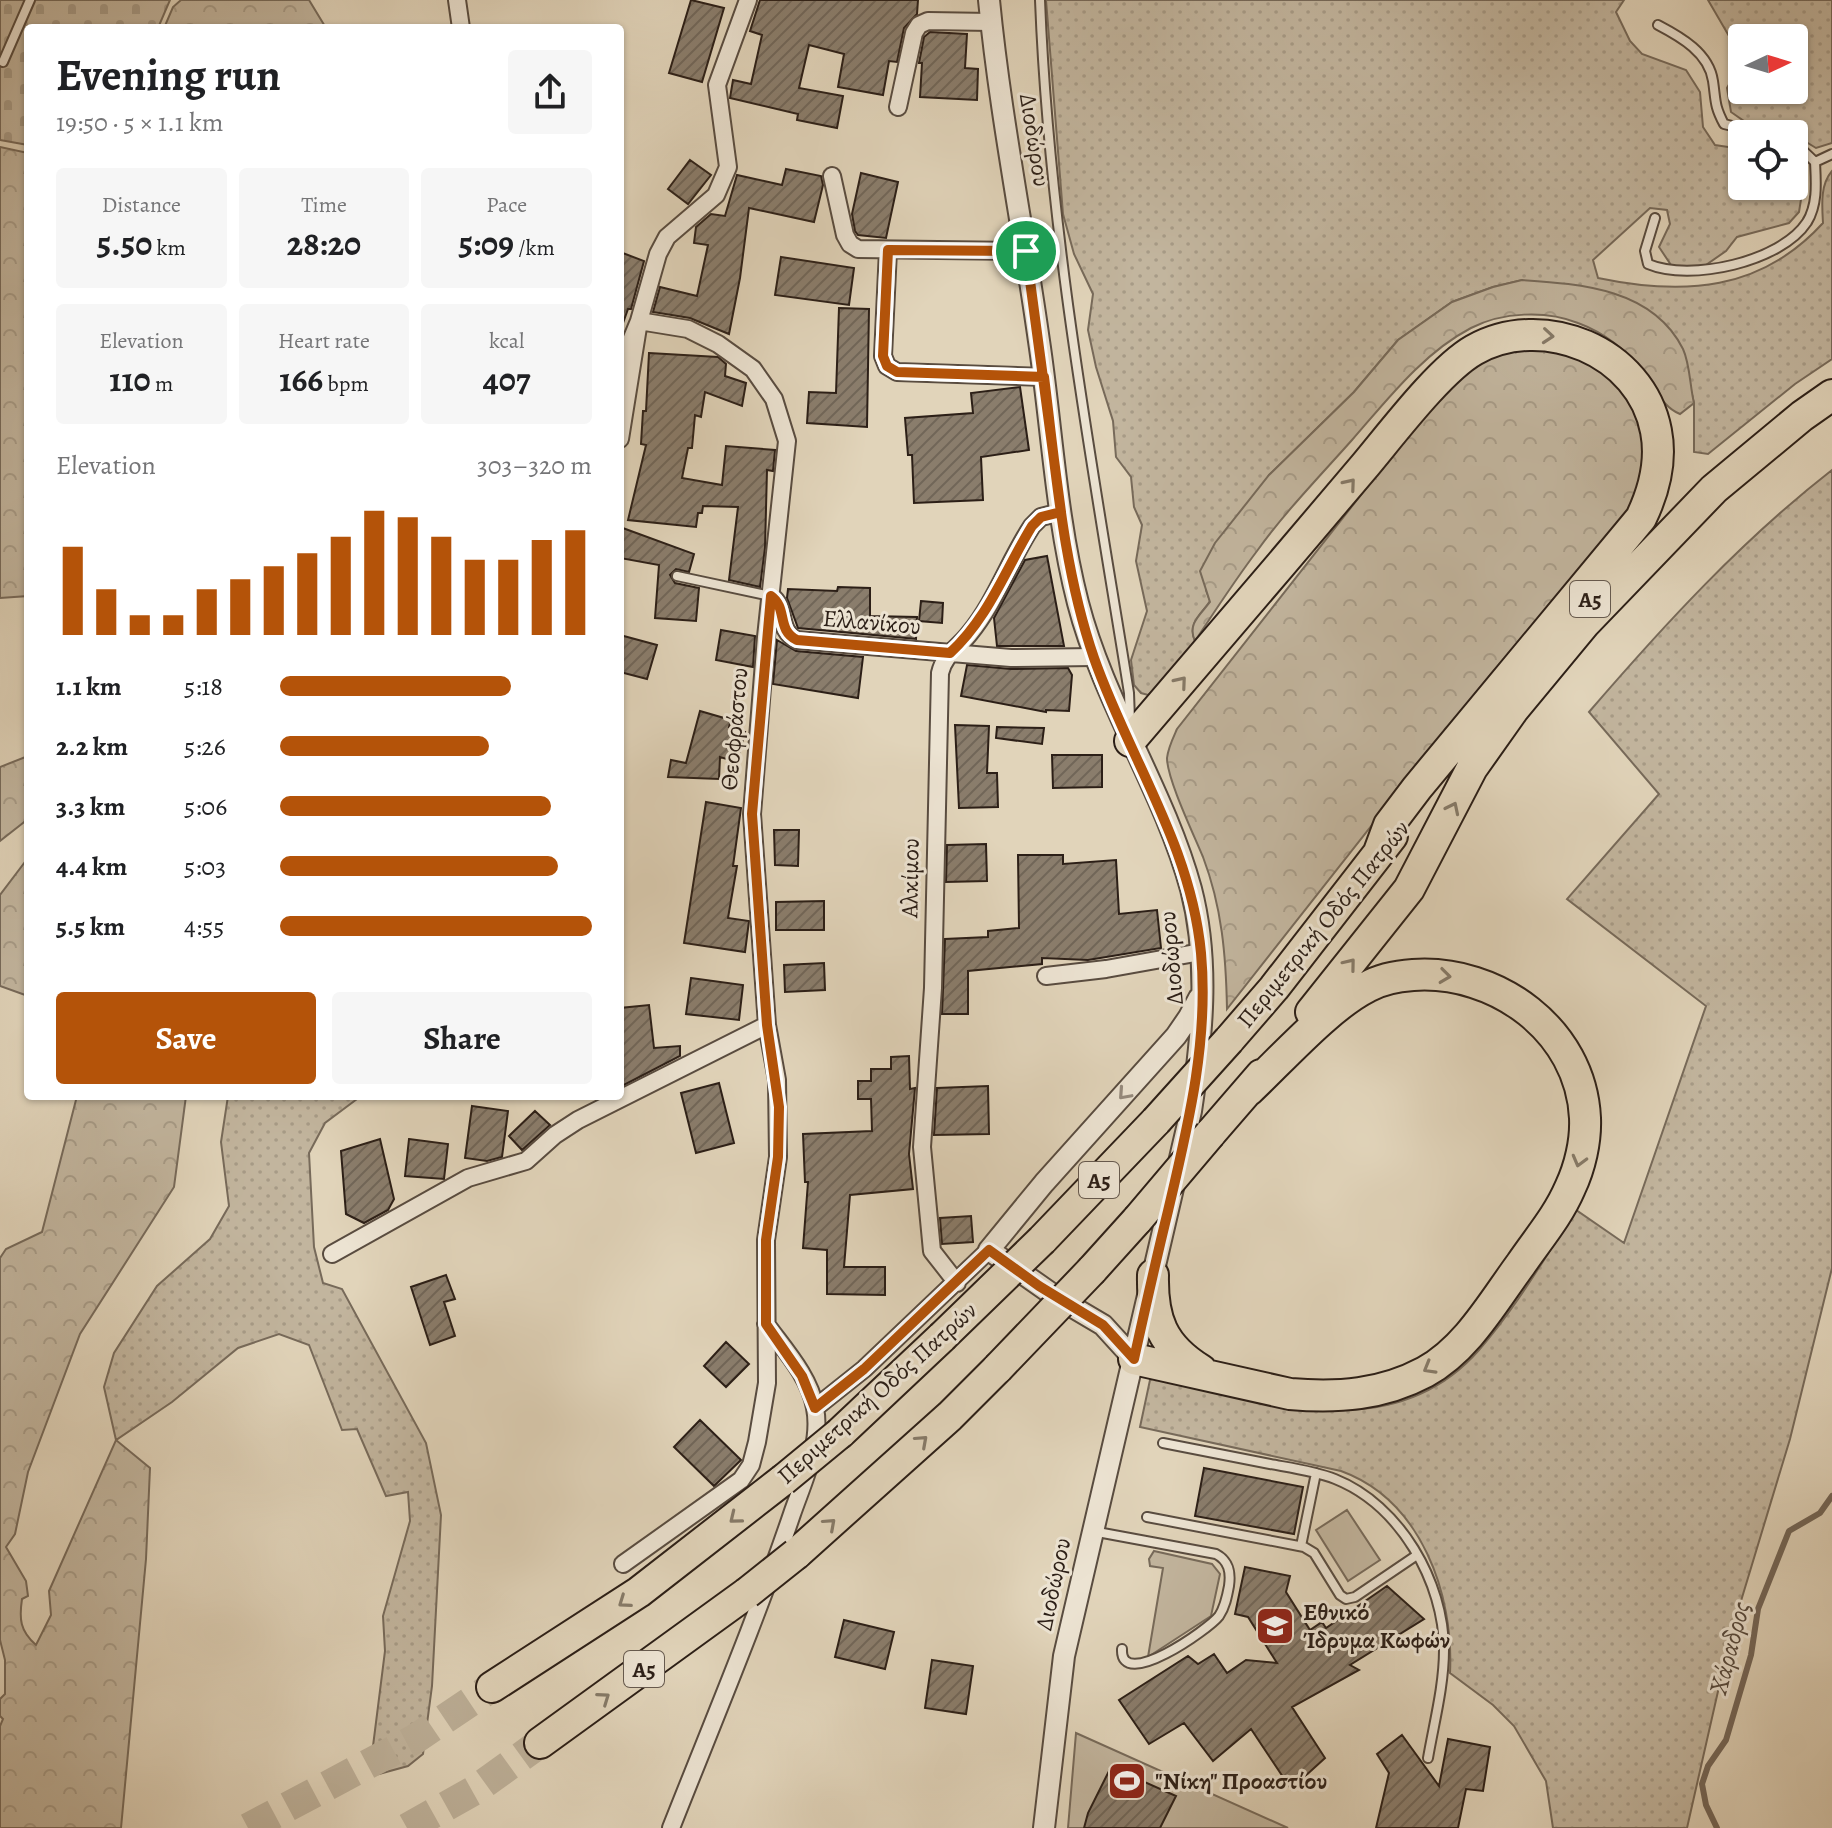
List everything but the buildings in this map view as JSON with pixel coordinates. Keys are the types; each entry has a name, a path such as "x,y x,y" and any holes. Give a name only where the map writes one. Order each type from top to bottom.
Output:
{"highway":[{"path":"1130,741 1415,407 1467,354 1490,342 1517,336 1556,336 1582,342 1613,362 1648,406 1658,448 1656,475 1649,502 1641,518 1417,788 1389,825 1379,852"},
{"name":"Περιμετρική Οδός Πατρών","path":"492,1687 639,1592 783,1480 840,1433 1042,1240 1156,1121 1274,988 1379,852 1592,597 1661,521 1747,442 1832,377"},
{"name":"Περιμετρική Οδός Πατρών","path":"540,1743 796,1554 950,1416 1092,1270 1249,1090 1409,889 1472,768 1513,710 1585,623 1714,489 1832,395"},
{"path":"1134,1359 1290,1394 1339,1396 1383,1389 1429,1370 1445,1359 1477,1324 1558,1212 1571,1186 1584,1143 1585,1116 1576,1075 1552,1034 1504,993 1450,975 1406,976 1369,985 1336,1009 1249,1090"},
{"path":"1153,1275 1153,1302 1163,1334 1182,1358 1221,1379"}],"street":[{"path":"457,0 460,24"},
{"path":"624,357 639,321 658,254 667,237 716,195 728,167 717,85 748,0"},
{"name":"Διοδώρου","path":"989,0 1061,512 1078,601 1094,657 1183,863 1201,952 1203,991 1191,1111 1064,1656 1044,1828"},
{"path":"898,107 914,33 919,25 928,21 991,22"},
{"path":"832,176 845,235 850,244 858,249 1026,251"},
{"path":"888,250 883,356 887,366 897,372 1044,377"},
{"path":"624,414 639,321"},
{"name":"Θεοφράστου","path":"623,1564 741,1480 751,1465 767,1383 766,1240 778,1157 779,1120 777,1080 767,1025 752,814 787,441 774,399 753,369 718,344 688,329 639,321"},
{"name":"Αλκίμου","path":"957,1283 932,1251 922,1147 933,988 940,673 944,661 970,633 989,605 1032,526 1041,517 1061,512"},
{"name":"Ελλανίκου","path":"771,596 781,608 787,636 797,640 1032,658 1094,657"},
{"path":"1046,976 1201,952"},
{"path":"815,1408 864,1369 989,1250 1044,1183 1176,1036 1203,991"},
{"path":"624,1097 767,1025"},
{"path":"332,1254 468,1178 526,1161 555,1135 618,1100"},
{"path":"989,1250 1039,1286 1103,1325 1134,1359"},
{"path":"671,1828 785,1536 812,1450 815,1408 802,1376 766,1324"}],"lane":[{"path":"3,62 30,0"},
{"path":"1040,0 1046,105 1061,244 1085,424 1129,693 1130,741"},
{"path":"1658,25 1680,36 1707,61 1713,80 1713,101 1724,124 1728,125"},
{"path":"1815,162 1832,154"},
{"path":"1655,218 1645,251 1648,264 1663,271 1716,270 1753,257 1792,240 1807,222 1814,205 1815,162 1808,155"},
{"path":"677,576 771,596"},
{"path":"1163,1443 1316,1473 1344,1483 1375,1503 1401,1530 1417,1555 1437,1599 1444,1640 1441,1682 1428,1758"},
{"path":"1301,1546 1316,1473"},
{"path":"1147,1517 1301,1546 1314,1553 1340,1595 1348,1599 1417,1555"},
{"path":"1091,1531 1216,1554 1225,1560 1229,1569 1225,1605 1213,1622 1150,1662 1137,1664 1126,1661 1122,1657 1122,1649"}],"green space":[{"path":"0,0 170,0 160,24 24,24 24,144 0,140"},
{"path":"181,0 309,0 324,24 166,24 173,7"},
{"path":"1046,0 1624,0 1616,12 1630,41 1642,54 1686,70 1700,92 1703,127 1715,145 1728,147 1728,200 1801,200 1799,212 1789,223 1737,237 1726,251 1703,267 1673,268 1659,247 1670,224 1667,210 1650,208 1593,260 1598,278 1661,287 1691,286 1720,283 1774,263 1799,246 1823,223 1824,189 1832,171 1832,359 1795,384 1708,454 1694,452 1694,403 1688,379 1522,280 1452,302 1398,340 1354,392 1269,475 1206,590 1210,601 1194,625 1195,641 1157,689 1148,695 1141,693 1134,685 1131,660 1147,611 1136,561 1142,525 1134,507 1131,477 1116,457 1113,421 1088,330 1093,294 1074,254 1063,214"},
{"path":"1708,0 1832,0 1832,143 1816,148 1808,143 1808,120 1743,120 1731,112 1730,104 1808,104 1808,24 1728,24 1728,34"},
{"path":"0,147 24,152 24,596 0,598"},
{"path":"1522,280 1591,288 1635,302 1654,313 1670,329 1683,349 1694,403 1680,414 1674,411 1631,358 1607,338 1578,323 1552,316 1524,315 1496,319 1471,328 1421,364 1303,494 1249,562 1195,641 1194,625 1210,602 1200,571 1215,543 1269,475 1354,392 1398,340 1452,302"},
{"path":"1537,347 1578,355 1619,386 1640,421 1645,458 1635,502 1590,566 1491,674 1227,1009 1224,951 1215,894 1168,767 1167,758 1177,729 1408,435 1467,370 1499,352"},
{"path":"1832,470 1832,1268 1790,1439 1731,1634 1687,1828 1553,1828 1546,1781 1514,1726 1493,1705 1450,1673 1446,1612 1438,1582 1427,1553 1412,1527 1392,1504 1369,1485 1341,1471 1140,1427 1150,1380 1157,1377 1240,1397 1326,1410 1367,1408 1407,1399 1445,1381 1479,1350 1518,1300 1576,1210 1624,1243 1706,1006 1567,899 1659,794 1589,712 1735,554"},
{"path":"24,758 24,822 0,841 0,767"},
{"path":"24,863 24,995 0,986 0,895"},
{"path":"76,1100 185,1100 174,1187 80,1334 28,1472 15,1534 6,1547 26,1581 28,1596 22,1599 21,1619 24,1630 36,1645 51,1615 49,1591 116,1440 150,1468 146,1559 121,1828 0,1828 0,1726 3,1719 0,1716 0,1699 5,1694 5,1660 0,1640 0,1258 6,1249 42,1232"},
{"path":"227,1100 356,1100 325,1123 309,1153 314,1247 323,1283 342,1289 426,1443 441,1515 432,1686 423,1754 408,1766 379,1774 372,1754 385,1651 383,1616 410,1521 408,1492 386,1496 357,1429 342,1430 309,1345 279,1334 238,1348 172,1402 116,1440 104,1387 114,1353 157,1286 210,1239 229,1206 221,1142"},
{"path":"1347,1510 1380,1560 1348,1581 1316,1530"},
{"path":"1154,1551 1212,1564 1220,1574 1211,1616 1148,1657 1163,1568 1150,1566 1149,1559"},
{"name":"\"Νίκη\" Προαστίου","path":"1076,1733 1288,1828 1068,1828"}],"waterway":[{"name":"Χάραδρος","path":"1717,1828 1706,1805 1702,1784 1708,1766 1726,1740 1751,1655 1758,1609 1789,1531 1820,1513 1832,1496"}],"tunnel":[{"path":"248,1828 415,1739 492,1687"},
{"path":"407,1828 475,1790 540,1743"}],"place":[{"name":"Εθνικό Ίδρυμα Κωφών","path":"1275,1626"},
{"name":"\"Νίκη\" Προαστίου","path":"1127,1781"}],"route":[{"path":"1026,251 888,250 883,356 887,366 897,372 1044,377 1066,542 1083,621 1113,706 1164,814 1183,863 1198,925 1203,991 1191,1111 1134,1359 1103,1325 1039,1286 989,1250 864,1369 815,1408 802,1376 766,1324 766,1240 778,1157 779,1107 767,1025 752,814 771,596 781,608 787,636 797,640 950,653 970,633 989,605 1032,526 1041,517 1061,512 1044,377 1026,251"}]}
